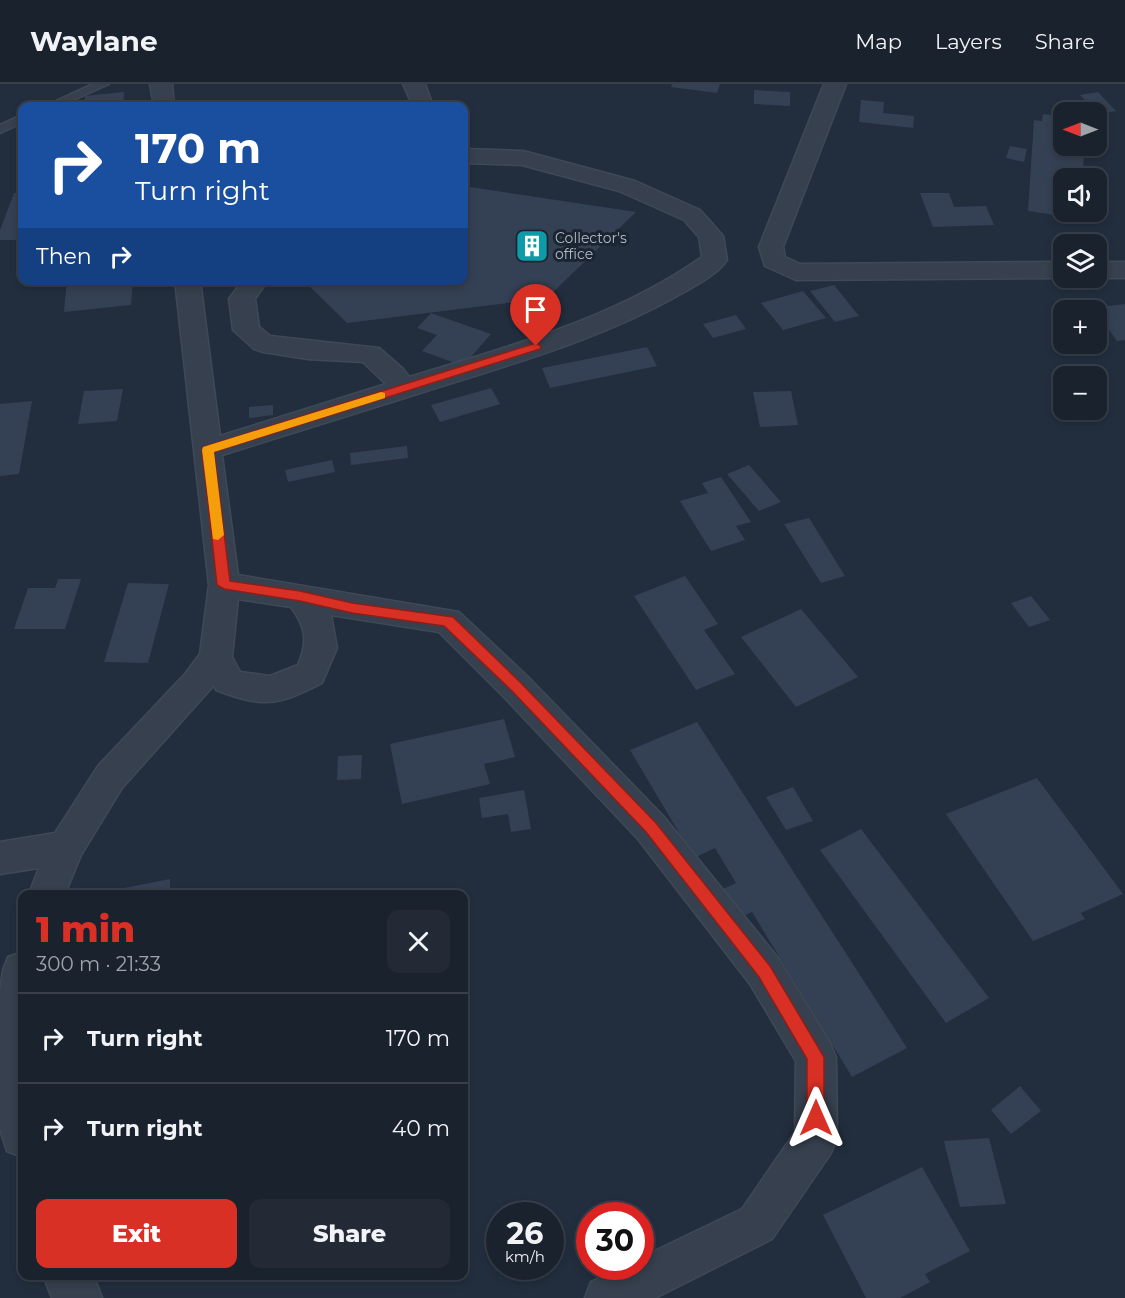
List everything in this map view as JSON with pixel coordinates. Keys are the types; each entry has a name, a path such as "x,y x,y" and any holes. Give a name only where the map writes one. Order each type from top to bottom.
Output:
{"street":[{"path":"161,84 163,102"},
{"path":"414,84 421,102"},
{"path":"836,84 771,248 774,261 796,272 1053,270"},
{"path":"207,450 515,354 618,315 694,277 715,260 711,236 692,215 627,186 523,158 468,156"},
{"path":"1107,270 1125,270"},
{"path":"49,890 66,847 110,777 197,683 216,657 224,585 188,285"},
{"path":"252,285 242,299 246,330 263,343 308,350 370,354 394,375 404,389"},
{"path":"224,585 300,596 352,608 448,621 516,687 651,828 764,971 816,1057 816,1137 757,1224 607,1298"},
{"path":"216,657 228,681 252,690 277,690 310,674 321,648 317,618 300,596"},
{"path":"0,858 66,847"},
{"path":"18,1003 10,1070 18,1114"},
{"path":"67,1280 80,1298"}],"lane":[{"path":"60,102 103,84"},
{"path":"0,129 18,121"}],"building":[{"path":"672,84 720,84 717,93 671,87"},
{"path":"754,90 790,92 790,106 754,104"},
{"path":"124,92 123,102 84,102 85,96"},
{"path":"1098,92 1116,111 1107,112 1107,102 1087,102 1080,95"},
{"path":"861,100 884,102 883,113 914,116 913,128 859,122"},
{"path":"1043,114 1053,115 1053,156 1084,156 1083,168 1053,168 1053,215 1028,211 1034,120 1042,121"},
{"path":"1010,146 1027,149 1024,162 1006,158"},
{"name":"Collector's office","path":"468,187 636,212 547,298 347,323 308,285 468,285"},
{"path":"14,193 18,193 18,240 0,240 0,230"},
{"path":"920,193 949,193 954,207 986,206 994,225 933,227"},
{"path":"67,285 133,285 131,305 64,312"},
{"path":"834,285 859,316 835,322 810,291"},
{"path":"803,291 826,318 783,330 761,303"},
{"path":"1125,304 1125,340 1117,341 1107,327 1107,306"},
{"path":"431,313 491,334 463,366 422,351 437,335 417,328"},
{"path":"736,315 746,329 713,338 703,324"},
{"path":"647,347 657,366 550,388 542,368"},
{"path":"491,388 500,404 440,422 431,405"},
{"path":"123,389 117,421 78,424 84,391"},
{"path":"791,391 798,425 760,427 753,392"},
{"path":"32,401 19,474 0,476 0,404"},
{"path":"273,405 273,415 249,418 249,407"},
{"path":"407,446 408,458 351,465 350,453"},
{"path":"332,460 335,472 288,482 285,470"},
{"path":"749,465 781,502 759,511 727,474"},
{"path":"721,477 751,522 736,526 745,540 711,551 680,501 708,493 702,483"},
{"path":"809,518 845,576 821,583 784,524"},
{"path":"685,576 718,624 704,630 735,674 696,690 634,596"},
{"path":"58,579 81,579 65,629 14,629 28,588 55,588"},
{"path":"128,583 169,584 148,663 104,662"},
{"path":"1031,596 1050,620 1029,627 1011,603"},
{"path":"801,609 858,677 796,707 741,637"},
{"path":"504,719 515,757 484,764 490,784 402,804 390,744"},
{"path":"697,722 907,1048 852,1077 752,912 737,919 719,891 736,883 715,848 694,858 630,750"},
{"path":"362,755 361,779 337,780 338,756"},
{"path":"1037,778 1123,894 1081,913 1085,919 1033,941 946,814"},
{"path":"793,787 813,821 786,830 766,797"},
{"path":"524,790 531,829 511,832 508,814 482,818 479,798"},
{"path":"861,829 989,998 946,1023 820,850"},
{"path":"170,879 170,890 114,890"},
{"path":"1020,1086 1041,1111 1011,1134 991,1110"},
{"path":"989,1138 1006,1204 960,1207 944,1141"},
{"path":"922,1167 970,1251 925,1274 930,1282 900,1298 866,1298 823,1215"}],"slow traffic":[{"path":"218,535 207,450 381,396"}],"place":[{"name":"Collector's office","path":"532,246"}],"route":[{"path":"536,346 207,450 224,585 300,596 352,608 448,621 516,687 651,828 764,971 816,1057 816,1118"}]}
